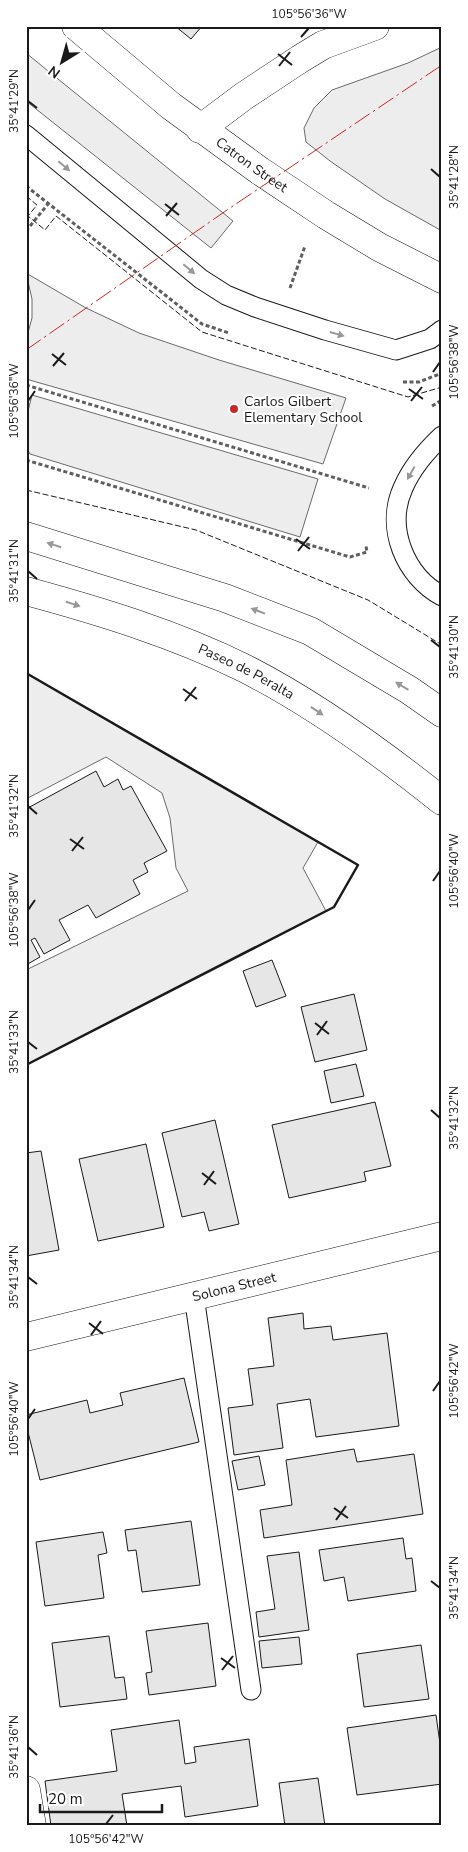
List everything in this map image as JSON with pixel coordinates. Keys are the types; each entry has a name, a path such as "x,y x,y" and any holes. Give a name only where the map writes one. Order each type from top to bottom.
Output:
{"street":[{"name":"Catron Street","path":"76,26 200,129 326,215 379,247 442,280"},
{"path":"200,129 244,96 300,59 324,45 375,26"},
{"path":"26,536 225,598 310,630 410,690 442,714"},
{"name":"Paseo de Peralta","path":"26,591 170,635 244,668 305,703 399,767 442,801"},
{"name":"Solona Street","path":"26,1337 442,1236"},
{"path":"26,1790 32,1826"}],"lane":[{"path":"26,135 201,279 226,296 325,330 396,350 430,339 442,330"},
{"path":"442,436 427,450 414,467 402,489 396,514 398,538 405,560 418,578 431,591 442,596"},
{"path":"194,1296 251,1690"}],"path":[{"path":"26,231 48,204"},
{"path":"288,293 305,246"},
{"path":"26,385 369,488"},
{"path":"26,460 350,557 367,552"}],"shaded area":[{"path":"442,47 442,231 385,199 330,161 306,142 304,128 314,108 332,90 408,63"},
{"path":"26,53 233,221 211,248 26,101"},
{"path":"26,273 86,308 139,333 219,360 346,398 323,464 26,379 26,340 32,318 32,299"},
{"path":"32,395 318,479 300,537 30,454 26,447 26,419"},
{"path":"26,673 318,842 303,868 326,911 26,1065 26,970 188,891 176,868 170,818 162,793 106,757 26,799"}],"building":[{"path":"175,26 202,26 191,39"},
{"path":"96,771 104,787 118,779 123,790 131,786 167,851 144,863 148,872 133,880 140,894 96,918 88,905 59,920 70,940 44,954 35,938 31,940 40,957 26,965 26,809"},
{"path":"272,960 286,996 256,1007 243,971"},
{"path":"354,994 367,1050 315,1062 301,1007"},
{"path":"356,1064 364,1096 331,1103 324,1071"},
{"path":"375,1102 391,1166 364,1172 366,1181 289,1198 272,1125"},
{"path":"215,1120 239,1224 209,1231 204,1212 182,1217 162,1133"},
{"path":"146,1144 164,1227 98,1241 79,1159"},
{"path":"41,1151 59,1250 26,1256 26,1153"},
{"path":"303,1313 304,1329 331,1326 333,1340 387,1333 399,1426 316,1437 310,1399 277,1404 283,1448 234,1455 228,1408 253,1405 248,1369 274,1366 268,1318"},
{"path":"184,1378 199,1442 40,1480 26,1424 26,1415 87,1400 90,1413 123,1405 120,1393"},
{"path":"354,1449 357,1462 414,1454 423,1514 264,1538 260,1510 292,1505 286,1460"},
{"path":"259,1456 265,1485 238,1490 232,1461"},
{"path":"191,1521 200,1585 142,1592 136,1550 128,1551 125,1530"},
{"path":"103,1532 107,1553 98,1555 104,1598 45,1606 36,1542"},
{"path":"403,1538 406,1559 412,1558 416,1591 348,1601 344,1577 324,1581 319,1550"},
{"path":"299,1552 309,1630 259,1637 256,1612 275,1609 267,1556"},
{"path":"208,1623 216,1686 149,1695 146,1673 152,1672 146,1631"},
{"path":"109,1636 115,1678 124,1677 127,1699 60,1707 52,1643"},
{"path":"299,1637 302,1664 262,1668 259,1641"},
{"path":"421,1645 429,1699 364,1707 357,1654"},
{"path":"436,1715 442,1758 442,1784 357,1795 347,1728"},
{"path":"179,1720 185,1764 196,1762 194,1747 249,1739 258,1806 185,1817 181,1786 122,1794 127,1826 51,1826 45,1781 117,1771 111,1730"},
{"path":"318,1778 325,1826 285,1826 279,1783"}],"fence":[{"path":"26,196 37,205 28,216 45,230 56,216 202,332 408,397 442,387"},
{"path":"26,490 196,530 368,600 442,645"}],"wall":[{"path":"26,673 358,865 334,907 26,1065"}],"power":[{"path":"26,350 227,210 442,65"}],"place":[{"name":"Carlos Gilbert Elementary School","path":"234,409"}]}
